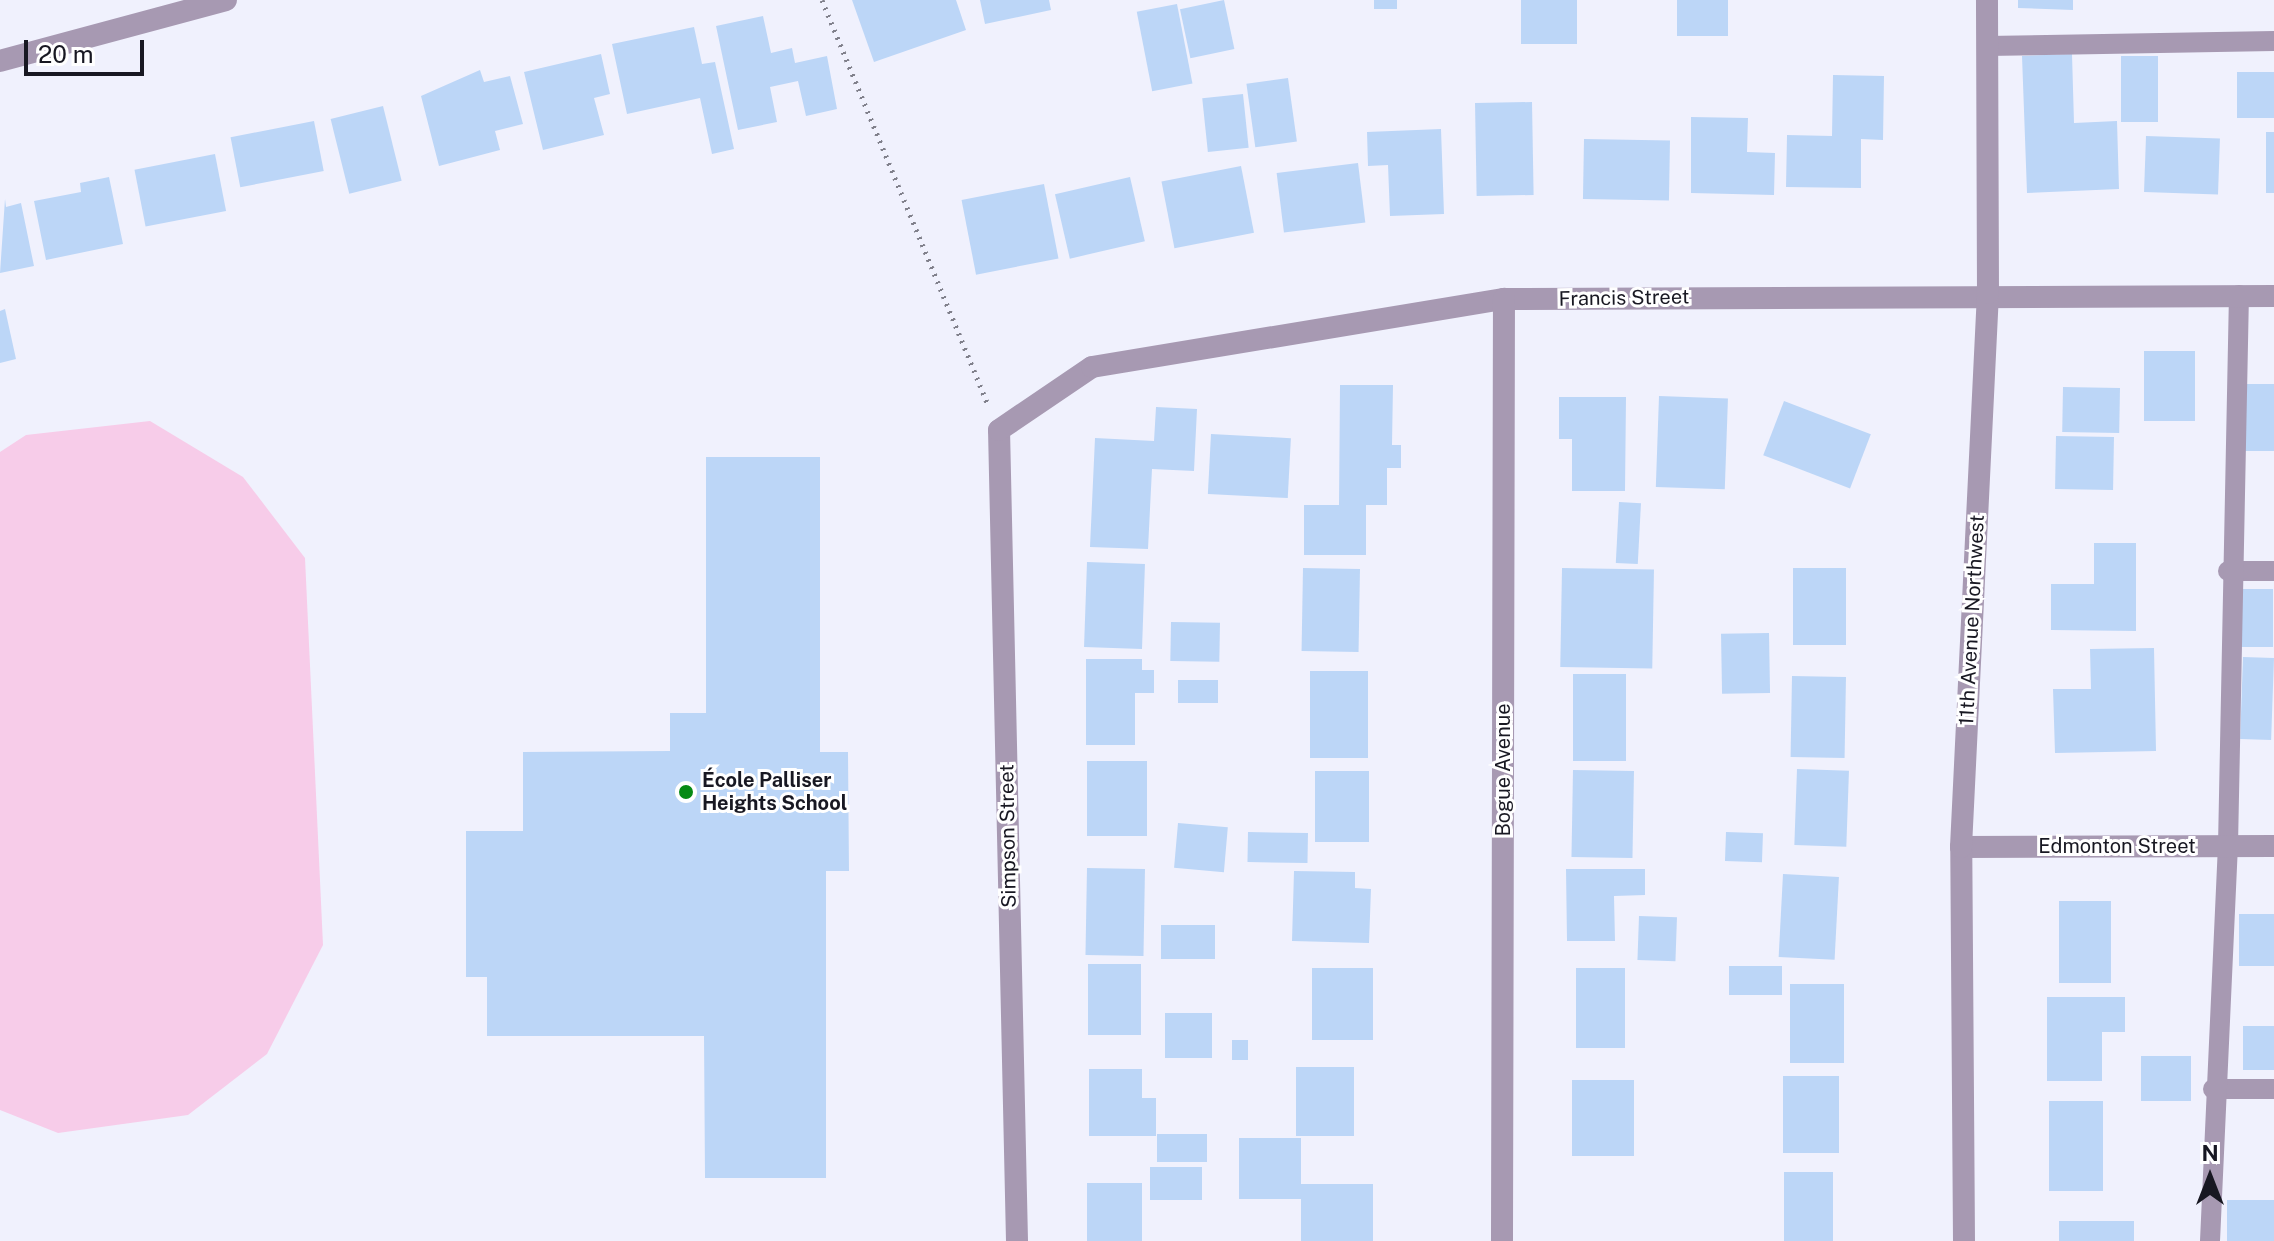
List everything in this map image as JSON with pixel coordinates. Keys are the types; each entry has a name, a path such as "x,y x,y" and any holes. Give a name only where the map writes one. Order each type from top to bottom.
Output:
{"street":[{"path":"0,61 226,0"},
{"name":"11th Avenue Northwest","path":"1964,1241 1961,847 1988,293 1987,0"},
{"name":"Francis Street","path":"999,430 1092,367 1504,299 1988,293 2274,296"},
{"name":"Bogue Avenue","path":"1502,1241 1504,299"},
{"name":"Simpson Street","path":"999,430 1017,1241"},
{"name":"Edmonton Street","path":"1961,847 2274,846"}],"lane":[{"path":"1987,46 2274,41"},
{"path":"2210,1241 2213,1089 2228,846 2228,571 2239,295"},
{"path":"2228,571 2274,571"},
{"path":"2213,1089 2274,1089"}],"path":[{"path":"822,0 999,430"}],"shaded area":[{"path":"150,421 243,477 305,558 323,945 267,1054 188,1115 58,1133 0,1110 0,452 26,435"}],"building":[{"path":"852,0 956,0 966,30 874,62"},
{"path":"980,0 1049,0 1051,10 985,24"},
{"path":"1224,0 1234,49 1190,58 1180,9"},
{"path":"1374,0 1397,0 1397,9 1374,9"},
{"path":"1521,0 1577,0 1577,44 1521,44"},
{"path":"1677,0 1728,0 1728,36 1677,36"},
{"path":"2018,0 2073,0 2073,10 2018,8"},
{"path":"1177,4 1192,84 1152,91 1137,12"},
{"path":"763,16 771,53 792,48 795,63 827,56 837,109 806,116 798,81 770,87 777,122 738,130 716,26"},
{"path":"694,27 702,64 715,62 734,149 712,154 700,98 627,114 612,44"},
{"path":"601,54 610,94 594,98 604,135 543,150 524,72"},
{"path":"2072,54 2074,123 2117,121 2119,189 2027,193 2022,56"},
{"path":"2121,56 2158,56 2158,122 2121,122"},
{"path":"480,70 484,82 510,76 523,124 495,131 500,150 439,166 421,96"},
{"path":"2237,72 2274,72 2274,118 2237,118"},
{"path":"1833,75 1884,76 1883,140 1861,139 1861,188 1786,187 1787,135 1832,136"},
{"path":"1288,78 1297,141 1255,147 1246,84"},
{"path":"1243,94 1249,148 1208,152 1202,98"},
{"path":"1532,102 1534,195 1477,196 1475,103"},
{"path":"383,106 402,181 349,194 331,119"},
{"path":"1691,117 1748,118 1747,152 1775,153 1774,195 1691,193"},
{"path":"314,121 324,171 240,187 231,137"},
{"path":"1441,129 1444,214 1390,216 1388,165 1368,166 1367,132"},
{"path":"2266,132 2274,132 2274,193 2266,193"},
{"path":"2146,136 2220,139 2218,195 2144,192"},
{"path":"1584,139 1670,141 1669,200 1583,199"},
{"path":"215,154 226,211 146,227 135,170"},
{"path":"1358,163 1365,223 1284,233 1277,173"},
{"path":"1241,166 1254,233 1174,248 1161,181"},
{"path":"109,177 123,244 46,260 34,201 81,192 80,183"},
{"path":"1130,177 1145,241 1070,259 1055,194"},
{"path":"1044,184 1059,259 976,275 962,200"},
{"path":"5,199 6,207 21,203 34,266 0,273"},
{"path":"5,309 16,359 0,363 0,311"},
{"path":"2144,351 2195,351 2195,421 2144,421"},
{"path":"2242,384 2274,384 2274,451 2242,451"},
{"path":"1340,385 1393,385 1392,445 1401,445 1401,468 1387,468 1387,505 1366,505 1366,555 1304,555 1304,505 1339,505"},
{"path":"2063,387 2120,388 2119,433 2062,432"},
{"path":"1659,396 1728,398 1725,489 1656,487"},
{"path":"1559,397 1626,397 1625,491 1572,491 1572,439 1559,439"},
{"path":"1784,401 1871,434 1850,488 1763,455"},
{"path":"1156,407 1197,409 1194,471 1152,469 1148,549 1090,547 1095,438 1154,441"},
{"path":"1211,434 1291,438 1288,498 1208,494"},
{"path":"2056,436 2114,437 2113,490 2055,489"},
{"name":"École Palliser Heights School","path":"706,457 820,457 820,752 848,752 849,871 826,871 826,1178 705,1178 704,1036 487,1036 487,977 466,977 466,831 523,831 523,752 670,751 670,713 706,713"},
{"path":"1619,502 1641,503 1638,564 1616,563"},
{"path":"2094,543 2136,543 2136,631 2051,630 2051,584 2094,584"},
{"path":"1087,562 1145,564 1142,649 1084,647"},
{"path":"1303,568 1360,569 1359,652 1302,651"},
{"path":"1562,568 1654,570 1652,669 1560,667"},
{"path":"1793,568 1846,568 1846,645 1793,645"},
{"path":"2235,589 2273,589 2273,647 2235,647"},
{"path":"1171,622 1220,623 1219,662 1170,661"},
{"path":"1769,633 1770,693 1722,694 1721,634"},
{"path":"2154,648 2156,751 2055,753 2053,689 2091,689 2090,649"},
{"path":"2243,657 2274,658 2271,740 2240,739"},
{"path":"1086,659 1142,659 1142,670 1154,670 1154,693 1135,693 1135,745 1086,745"},
{"path":"1310,671 1368,671 1368,758 1310,758"},
{"path":"1573,674 1626,674 1626,761 1573,761"},
{"path":"1792,676 1846,677 1845,758 1791,757"},
{"path":"1178,680 1218,680 1218,703 1178,703"},
{"path":"1087,761 1147,761 1147,836 1087,836"},
{"path":"1797,769 1849,771 1846,847 1794,845"},
{"path":"1573,770 1634,771 1632,858 1571,857"},
{"path":"1315,771 1369,771 1369,842 1315,842"},
{"path":"1178,823 1228,827 1224,872 1174,868"},
{"path":"1248,832 1308,833 1307,863 1247,862"},
{"path":"1726,832 1763,833 1762,862 1725,861"},
{"path":"1087,868 1145,869 1143,956 1085,955"},
{"path":"1566,869 1645,869 1645,895 1614,896 1615,941 1567,941"},
{"path":"1294,871 1355,872 1355,888 1371,889 1369,943 1292,941"},
{"path":"1783,874 1839,877 1835,960 1779,957"},
{"path":"2059,901 2111,901 2111,983 2059,983"},
{"path":"2239,914 2274,914 2274,966 2239,966"},
{"path":"1639,916 1677,917 1675,961 1637,960"},
{"path":"1161,925 1215,925 1215,959 1161,959"},
{"path":"1088,964 1141,964 1141,1035 1088,1035"},
{"path":"1729,966 1782,966 1782,995 1729,995"},
{"path":"1312,968 1373,968 1373,1040 1312,1040"},
{"path":"1576,968 1625,968 1625,1048 1576,1048"},
{"path":"1790,984 1844,984 1844,1063 1790,1063"},
{"path":"2047,997 2125,997 2125,1032 2102,1032 2102,1081 2047,1081"},
{"path":"1165,1013 1212,1013 1212,1058 1165,1058"},
{"path":"2243,1026 2274,1026 2274,1070 2243,1070"},
{"path":"1232,1040 1248,1040 1248,1060 1232,1060"},
{"path":"2141,1056 2191,1056 2191,1101 2141,1101"},
{"path":"1296,1067 1354,1067 1354,1136 1296,1136"},
{"path":"1089,1069 1142,1069 1142,1098 1156,1098 1156,1136 1089,1136"},
{"path":"1783,1076 1839,1076 1839,1153 1783,1153"},
{"path":"1572,1080 1634,1080 1634,1156 1572,1156"},
{"path":"2049,1101 2103,1101 2103,1191 2049,1191"},
{"path":"1157,1134 1207,1134 1207,1162 1157,1162"},
{"path":"1239,1138 1301,1138 1301,1184 1373,1184 1373,1241 1301,1241 1301,1199 1239,1199"},
{"path":"1150,1167 1202,1167 1202,1200 1150,1200"},
{"path":"1784,1172 1833,1172 1833,1241 1784,1241"},
{"path":"1087,1183 1142,1183 1142,1241 1087,1241"},
{"path":"2227,1200 2274,1200 2274,1241 2227,1241"},
{"path":"2059,1221 2134,1221 2134,1241 2059,1241"}],"place":[{"name":"École Palliser Heights School","path":"686,792"}]}
